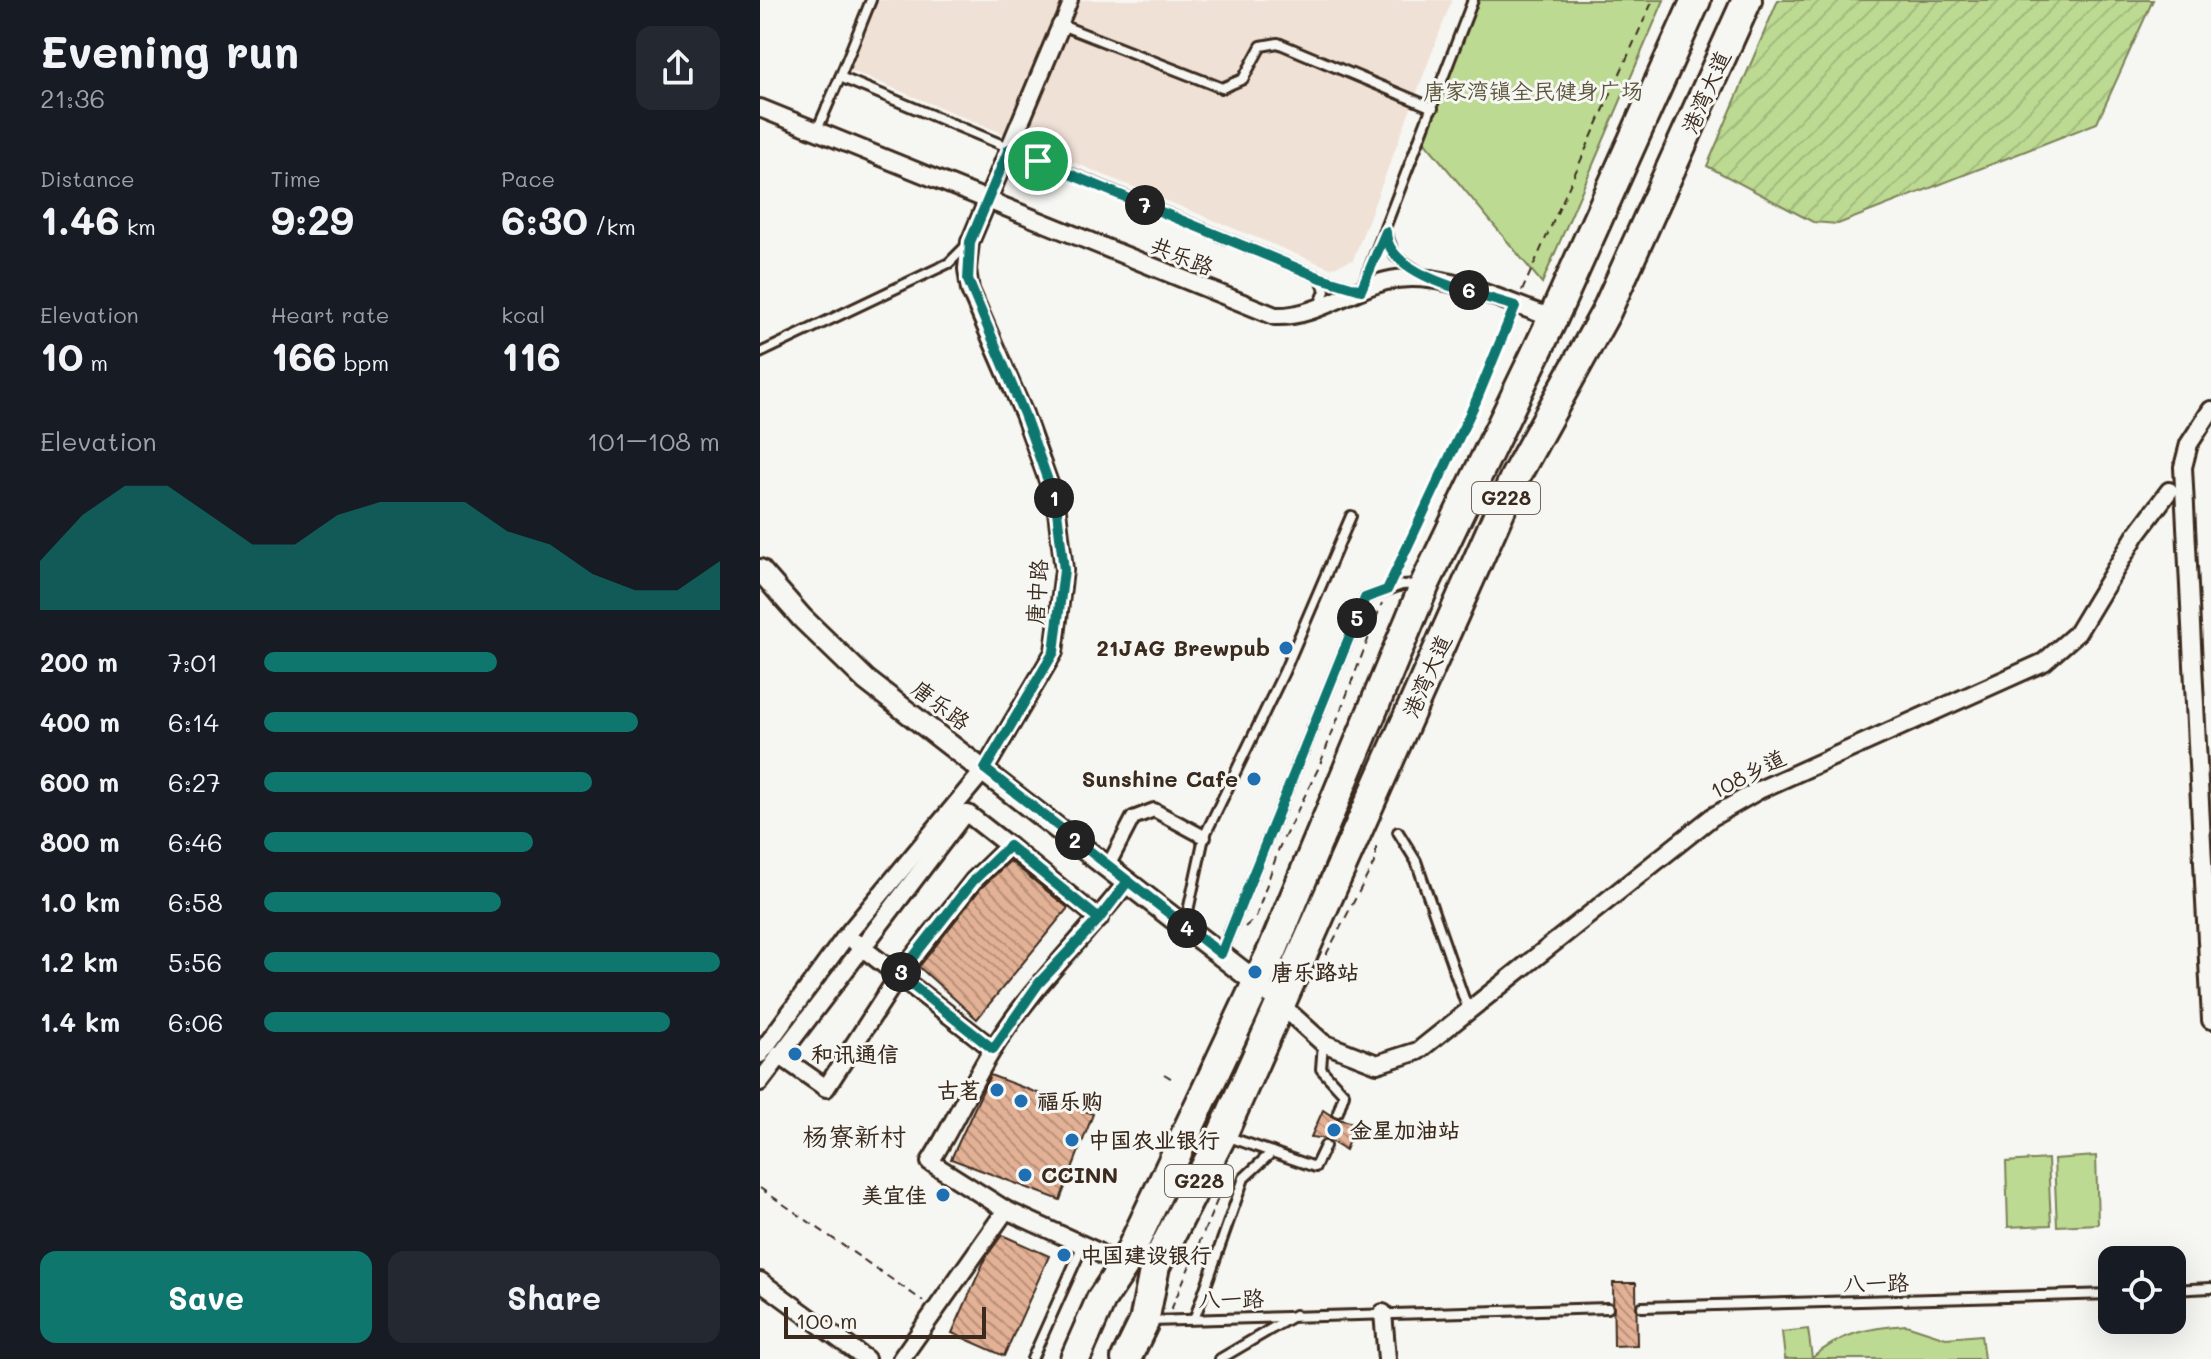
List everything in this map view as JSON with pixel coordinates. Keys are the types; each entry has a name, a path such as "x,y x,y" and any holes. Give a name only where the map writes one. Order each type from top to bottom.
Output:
{"highway":[{"name":"港湾大道","path":"1075,1359 1101,1300 1123,1267 1257,983 1425,584 1553,318 1696,0"},
{"name":"港湾大道","path":"1126,1359 1144,1322 1155,1266 1222,1135 1515,477 1606,312 1747,0"}],"street":[{"path":"1061,25 1071,0"},
{"name":"唐中路","path":"760,1054 846,936 985,769 1054,652 1064,570 1056,503 1024,414 970,290 967,269 970,242 985,201 1061,25"},
{"name":"共乐路","path":"760,108 1275,316 1294,315 1385,281 1430,278 1553,318"},
{"path":"2211,410 2189,444 2183,467 2211,1020"},
{"name":"108乡道","path":"1323,1043 1377,1064 1418,1051 1712,817 1759,790 2044,662 2077,633 2136,535 2169,491"},
{"name":"唐乐路","path":"760,570 802,618 866,680 985,769 1257,983"},
{"path":"1108,866 1133,818 1154,810 1204,837"},
{"path":"760,1082 964,814 968,814 1099,919"},
{"path":"779,1055 826,1088 899,975 973,881 1009,846"},
{"path":"1123,1267 1006,1210 930,1162 993,1049 1039,983 1099,919 1128,881"},
{"path":"846,936 993,1049"},
{"path":"1257,983 1323,1043"},
{"path":"901,1359 1006,1210"},
{"path":"760,1281 866,1359"},
{"path":"1383,1313 1387,1359"}],"lane":[{"path":"817,131 871,0"},
{"path":"840,77 1321,278 1361,290 1386,232 1473,0"},
{"path":"1061,25 1222,88 1243,79 1261,46 1278,43 1433,108"},
{"path":"1386,232 1395,256 1430,278"},
{"path":"760,353 949,263 970,242"},
{"path":"1319,306 1325,291 1321,278"},
{"path":"1185,926 1204,837 1284,672 1351,516"},
{"path":"1221,954 1365,598 1387,590 1425,584"},
{"path":"1398,832 1416,861 1469,1013"},
{"path":"1323,1043 1321,1069 1344,1094 1338,1112"},
{"path":"1222,1135 1315,1167 1325,1146"},
{"path":"1195,1317 1244,1178 1272,1152"},
{"path":"1032,1359 1083,1245"},
{"path":"2186,1289 2211,1288"},
{"name":"八一路","path":"1642,1307 2098,1294"},
{"name":"八一路","path":"1144,1322 1195,1317 1608,1308"},
{"path":"1220,1359 1296,1315"}],"path":[{"path":"1245,927 1256,917 1279,848 1319,767 1387,590 1476,401 1515,306 1653,0"},
{"path":"1164,1074 1174,1080"},
{"path":"760,1188 934,1309"}],"shaded area":[{"path":"869,0 1452,0 1353,260 1330,268 842,67"}],"green space":[{"name":"唐家湾镇全民健身广场","path":"1466,0 1664,0 1542,283 1424,141 1472,13"},
{"path":"1778,0 2153,0 2097,123 1838,224 1813,222 1707,166"},
{"path":"2096,1156 2098,1224 2057,1226 2054,1159"},
{"path":"2048,1159 2051,1225 2008,1227 2006,1162"},
{"path":"1906,1325 1946,1338 1981,1335 1984,1359 1785,1359 1782,1332 1808,1329 1812,1358 1844,1337"}],"building":[{"path":"1010,861 1068,908 977,1019 919,967 981,888"},
{"path":"990,1075 1093,1114 1060,1200 951,1159"},
{"name":"金星加油站","path":"1323,1110 1335,1118 1356,1124 1345,1150 1327,1139 1311,1137"},
{"path":"1002,1235 1049,1256 1004,1356 952,1333 986,1257"},
{"path":"1613,1283 1636,1283 1637,1345 1614,1346"}],"place":[{"name":"21JAG Brewpub","path":"1286,648"},
{"name":"Sunshine Cafe","path":"1254,779"},
{"name":"唐乐路站","path":"1255,972"},
{"name":"和讯通信","path":"795,1054"},
{"name":"古茗","path":"997,1090"},
{"name":"福乐购","path":"1021,1101"},
{"name":"金星加油站","path":"1334,1130"},
{"name":"中国农业银行","path":"1072,1140"},
{"name":"CCINN","path":"1025,1175"},
{"name":"美宜佳","path":"943,1195"},
{"name":"中国建设银行","path":"1064,1255"}],"district":[{"name":"杨寮新村","path":"854,1137"}],"route":[{"path":"1038,161 1009,149 985,201 967,255 970,290 1024,414 1056,503 1064,570 1054,652 1035,689 985,769 1128,881 1099,919 1039,983 993,1049 899,975 973,881 1009,846 1099,919 1128,881 1221,954 1365,598 1387,590 1476,401 1515,306 1414,270 1391,251 1386,232 1361,290 1321,278 1038,161"}]}
